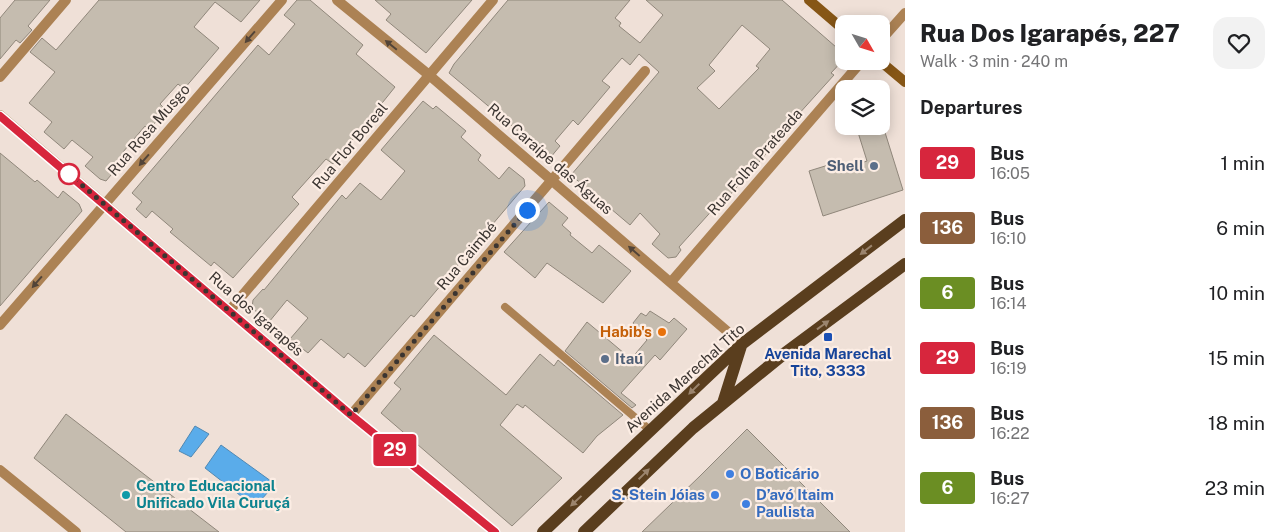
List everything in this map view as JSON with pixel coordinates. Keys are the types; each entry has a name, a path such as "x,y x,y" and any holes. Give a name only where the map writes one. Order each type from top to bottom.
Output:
{"main road":[{"name":"Avenida Marechal Tito","path":"543,532 742,344 905,220"},
{"path":"584,532 692,428 785,352 905,264"},
{"path":"723,403 742,344"}],"street":[{"path":"0,77 66,0"},
{"name":"Rua Rosa Musgo","path":"0,326 282,0"},
{"name":"Rua Caraípe das Águas","path":"337,0 429,76 742,344"},
{"name":"Rua Flor Boreal","path":"230,310 493,0"},
{"path":"809,0 835,22"},
{"path":"890,30 905,13"},
{"path":"890,69 905,82"},
{"name":"Rua Folha Prateada","path":"671,282 854,70"},
{"name":"Rua Caimbé","path":"351,415 645,71"},
{"name":"Rua dos Igarapés","path":"0,116 351,415 495,532"},
{"path":"0,470 76,532"}],"lane":[{"path":"505,307 651,431"}],"water":[{"path":"195,426 209,434 191,457 179,451"},
{"path":"221,445 275,484 255,507 205,468"}],"building":[{"path":"15,0 50,0 28,26 32,30 20,43 16,40 0,59 0,18"},
{"path":"99,0 260,0 241,22 215,2 194,27 219,48 184,89 178,84 160,104 166,110 149,130 145,126 123,152 127,156 106,181 100,179 85,166 93,157 72,140 64,149 44,132 52,122 29,103 55,72 30,52 42,38 56,50"},
{"path":"297,0 310,0 363,45 356,54 395,87 333,164 326,159 292,197 299,204 233,278 214,262 211,266 170,232 173,229 152,211 146,218 136,209 142,202 132,193 258,45 269,55 295,24 284,15"},
{"path":"375,0 472,0 426,53 386,20 391,14"},
{"path":"508,0 630,0 615,18 621,23 619,26 640,43 663,15 646,0 782,0 835,46 835,69 831,73 834,75 769,147 771,148 719,207 717,205 679,247 681,250 676,257 668,258 652,244 660,234 640,213 630,225 571,175 659,72 639,54 630,65 622,58 602,81 610,87 578,125 573,120 555,141 560,146 550,158 449,73 454,64","holes":["742,25 770,49 756,66 759,68 719,109 697,88 715,71 709,65"]},
{"path":"423,101 433,109 436,106 466,131 461,137 481,155 478,160 499,179 509,167 524,179 525,186 414,317 411,315 365,367 348,353 344,358 321,339 308,353 290,339 308,318 287,300 269,322 252,308 253,300 264,290 342,195 346,199 360,183 381,200 405,171 381,150"},
{"name":"Shell","path":"859,135 886,135 903,190 823,216 809,171 838,162 841,170 867,161"},
{"path":"0,153 58,198 63,191 79,204 82,211 0,306"},
{"path":"549,202 568,218 562,225 571,233 570,235 592,253 599,245 631,271 603,303 547,263 535,278 504,252"},
{"path":"650,311 669,323 674,318 687,329 660,360 655,355 621,393 636,405 632,408 565,351 587,322 631,359 647,340 633,323 641,313 646,316"},
{"path":"434,335 506,395 540,354 554,366 558,360 623,415 597,436 583,453 525,405 523,408 517,404 500,425 562,478 512,526 381,413 401,389 394,383"},
{"name":"Centro Educacional Unificado Vila Curuçá","path":"66,414 219,532 126,532 34,458"},
{"name":"D’avó Itaim Paulista","path":"747,429 850,532 642,532 700,476"}],"bus line":[{"name":"29","path":"0,116 351,415 495,532"}],"place":[{"name":"Shell","path":"874,166"},
{"name":"Habib's","path":"662,332"},
{"name":"Avenida Marechal Tito, 3333","path":"828,337"},
{"name":"Itaú","path":"605,359"},
{"name":"O Boticário","path":"730,474"},
{"name":"Centro Educacional Unificado Vila Curuçá","path":"126,495"},
{"name":"S. Stein Jóias","path":"715,495"},
{"name":"D’avó Itaim Paulista","path":"746,504"}],"route":[{"path":"69,174 351,415 527,210"}]}
